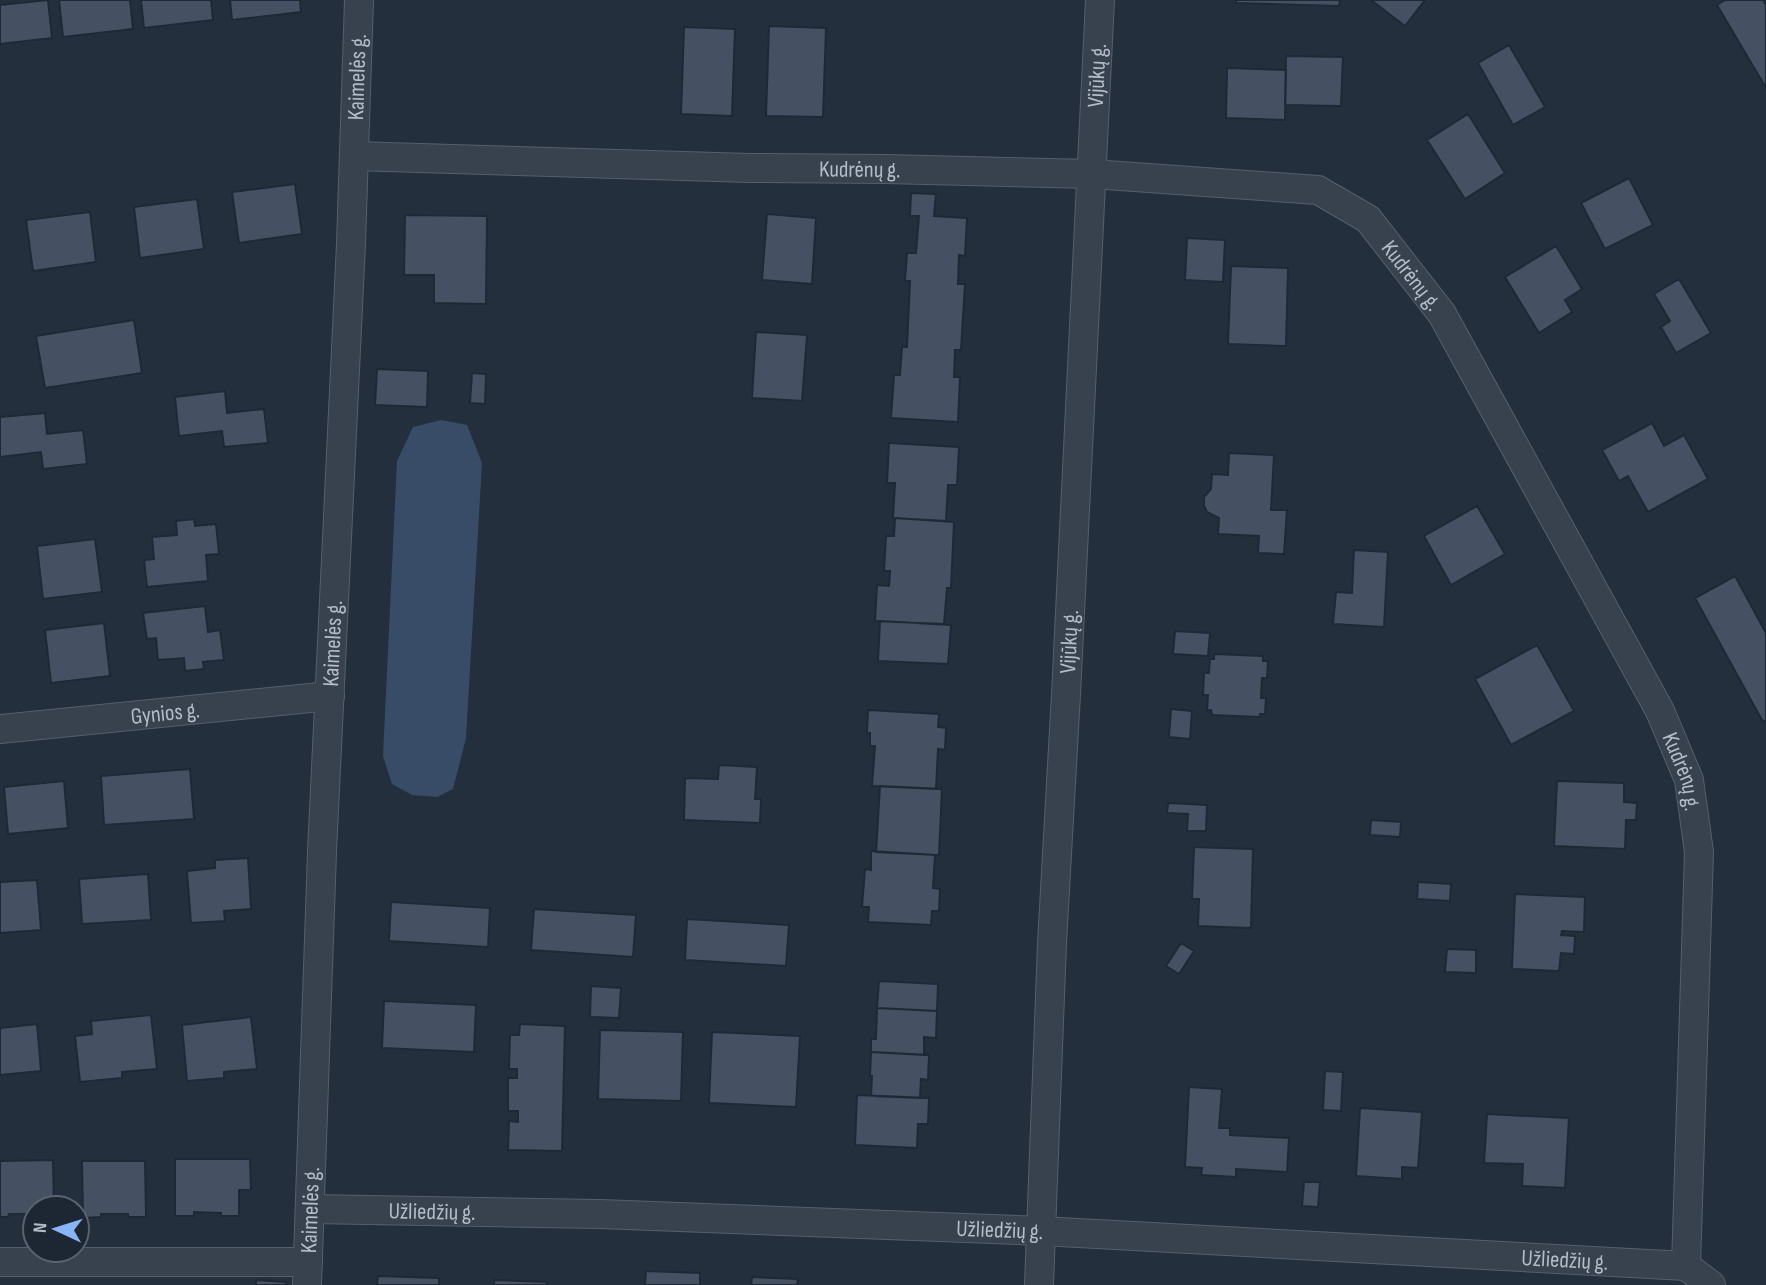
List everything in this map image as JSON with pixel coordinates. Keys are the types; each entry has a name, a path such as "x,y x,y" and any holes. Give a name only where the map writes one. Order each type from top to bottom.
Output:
{"street":[{"name":"Kaimelės g.","path":"307,1274 322,852 352,244 359,0"},
{"name":"Vijūkų g.","path":"1039,1285 1052,943 1100,0"},
{"name":"Kudrėnų g.","path":"354,156 750,168 1092,174 1318,190 1368,219 1442,314 1653,699 1689,780 1699,852 1686,1266"},
{"name":"Gynios g.","path":"0,729 330,696"},
{"name":"Užliedžių g.","path":"310,1209 614,1215 1041,1231 1686,1266"},
{"path":"0,1262 307,1274"},
{"path":"1686,1266 1711,1285"}],"water":[{"path":"441,420 467,425 482,463 466,738 453,789 437,797 412,795 392,784 383,756 397,461 413,427"}],"building":[{"path":"48,0 52,38 0,44 0,5"},
{"path":"59,0 130,0 133,29 63,37"},
{"path":"141,0 211,0 213,20 144,28"},
{"path":"230,0 300,0 301,12 232,20"},
{"path":"1236,0 1340,0 1339,6 1236,3"},
{"path":"1371,0 1425,0 1405,26"},
{"path":"1725,0 1763,0 1766,5 1766,88 1717,5"},
{"path":"769,26 826,28 823,117 766,116"},
{"path":"684,27 735,29 732,116 681,114"},
{"path":"1509,45 1545,107 1513,125 1478,63"},
{"path":"1286,56 1343,57 1341,106 1285,105"},
{"path":"1227,68 1286,70 1285,120 1226,118"},
{"path":"1468,114 1505,173 1465,199 1427,140"},
{"path":"1629,178 1653,225 1605,249 1581,203"},
{"path":"295,184 302,234 239,243 232,192"},
{"path":"911,193 936,194 934,216 967,218 965,256 959,255 958,284 965,284 961,350 955,350 954,377 960,377 958,422 891,418 894,375 900,375 902,347 907,347 910,281 905,281 907,253 916,253 919,216 910,216"},
{"path":"197,199 204,249 140,258 134,207"},
{"path":"90,212 96,262 33,271 26,220"},
{"path":"767,214 816,218 812,284 762,280"},
{"path":"405,215 487,216 486,304 434,303 434,275 404,275"},
{"path":"1187,238 1225,240 1223,282 1185,280"},
{"path":"1556,246 1582,289 1565,300 1572,312 1539,333 1505,277"},
{"path":"1231,266 1288,268 1286,346 1228,344"},
{"path":"1679,279 1711,333 1676,353 1661,327 1670,321 1654,294"},
{"path":"134,320 142,373 45,388 36,336"},
{"path":"756,332 807,335 802,401 752,398"},
{"path":"377,369 428,371 427,407 375,405"},
{"path":"472,373 486,374 485,404 470,403"},
{"path":"225,391 227,413 264,409 268,443 224,447 222,431 179,436 175,397"},
{"path":"45,413 47,434 83,430 87,464 43,469 41,452 0,457 0,417"},
{"path":"1652,423 1664,446 1684,435 1708,479 1648,512 1628,476 1619,481 1602,450"},
{"path":"889,443 959,447 957,485 948,485 946,521 893,518 895,483 887,483"},
{"path":"1229,453 1274,455 1271,510 1287,510 1284,554 1258,553 1259,536 1218,534 1219,518 1207,512 1204,497 1211,489 1212,474 1228,475"},
{"path":"1477,506 1505,554 1451,585 1424,536"},
{"path":"895,518 954,522 951,588 947,588 944,624 875,621 877,585 889,586 890,571 884,571 886,536 894,536"},
{"path":"194,519 195,526 216,524 219,554 206,555 208,581 147,587 144,560 154,559 152,537 177,535 176,521"},
{"path":"95,539 102,592 43,599 37,546"},
{"path":"1354,550 1388,552 1384,627 1333,624 1336,592 1352,593"},
{"path":"1735,576 1766,633 1766,720 1763,722 1695,598"},
{"path":"205,606 208,632 220,630 224,660 203,662 204,669 185,671 184,658 158,660 156,638 147,639 143,613"},
{"path":"880,621 951,625 948,664 878,661"},
{"path":"104,623 110,676 51,683 45,630"},
{"path":"1175,631 1210,633 1208,656 1173,654"},
{"path":"1537,645 1574,711 1511,745 1475,679"},
{"path":"1214,654 1263,656 1263,661 1268,661 1267,678 1262,678 1261,698 1266,698 1265,714 1260,714 1260,717 1212,715 1211,710 1207,710 1208,695 1203,695 1204,673 1209,673 1210,659 1214,659"},
{"path":"1171,709 1192,711 1190,739 1169,737"},
{"path":"868,710 939,714 938,727 946,728 945,750 938,749 936,789 872,786 875,746 870,746 870,733 867,733"},
{"path":"719,765 757,767 755,799 761,799 760,823 684,820 685,778 718,779"},
{"path":"190,769 194,819 104,825 101,776"},
{"path":"64,781 68,828 8,834 4,787"},
{"path":"1557,781 1624,783 1624,802 1637,803 1636,820 1626,820 1625,849 1554,846"},
{"path":"880,786 942,789 939,855 876,852"},
{"path":"1168,803 1207,805 1206,831 1187,831 1188,814 1167,813"},
{"path":"1371,820 1401,822 1400,837 1370,835"},
{"path":"1194,847 1253,849 1251,928 1198,926 1199,899 1192,899"},
{"path":"871,851 935,855 933,888 940,889 939,911 932,911 931,925 868,922 869,907 862,907 865,869 871,870"},
{"path":"248,858 251,909 224,911 225,921 191,923 187,871 215,868 215,860"},
{"path":"148,874 151,920 82,924 79,879"},
{"path":"37,880 41,930 0,933 0,882"},
{"path":"1418,882 1451,884 1450,901 1417,899"},
{"path":"1515,894 1585,897 1584,932 1562,931 1561,935 1575,936 1574,954 1561,953 1559,971 1512,969"},
{"path":"391,902 490,908 488,947 389,941"},
{"path":"534,909 636,915 633,957 531,950"},
{"path":"687,919 789,925 786,966 685,960"},
{"path":"1181,943 1194,951 1179,974 1166,966"},
{"path":"1447,949 1476,950 1476,973 1445,972"},
{"path":"879,981 938,984 937,1011 877,1008"},
{"path":"591,986 621,988 619,1018 590,1017"},
{"path":"384,1001 476,1005 474,1052 382,1048"},
{"path":"877,1008 937,1011 936,1038 924,1037 924,1055 871,1052 871,1039 876,1039"},
{"path":"151,1015 157,1069 122,1072 122,1078 80,1082 75,1036 92,1034 91,1021"},
{"path":"251,1017 257,1069 224,1072 224,1078 187,1081 182,1025"},
{"path":"37,1024 41,1071 0,1075 0,1028"},
{"path":"520,1024 565,1026 562,1151 508,1150 509,1121 518,1122 518,1111 508,1111 508,1078 517,1078 517,1069 509,1069 510,1035 519,1035"},
{"path":"600,1030 683,1032 681,1101 598,1099"},
{"path":"712,1032 800,1036 796,1107 709,1103"},
{"path":"871,1052 929,1055 928,1080 921,1079 920,1098 871,1096"},
{"path":"1325,1071 1343,1072 1341,1111 1323,1110"},
{"path":"1189,1087 1222,1089 1219,1128 1230,1128 1230,1135 1289,1138 1287,1172 1236,1169 1236,1177 1201,1175 1202,1168 1185,1167"},
{"path":"857,1095 929,1098 928,1124 918,1124 917,1148 855,1145"},
{"path":"1360,1108 1422,1112 1418,1168 1402,1167 1402,1179 1356,1176"},
{"path":"1487,1114 1569,1118 1565,1188 1522,1186 1523,1164 1484,1163"},
{"path":"175,1159 250,1159 251,1190 239,1190 239,1216 194,1212 194,1216 175,1216"},
{"path":"53,1160 54,1194 21,1194 21,1214 0,1217 0,1161"},
{"path":"82,1161 145,1161 146,1217 101,1214 101,1217 91,1218 91,1194 83,1194"},
{"path":"1304,1182 1320,1182 1318,1207 1302,1206"},
{"path":"646,1271 700,1273 700,1285 645,1285"},
{"path":"378,1276 439,1278 439,1285 377,1285"},
{"path":"752,1277 798,1279 797,1285 751,1285"},
{"path":"256,1280 286,1282 286,1285 256,1285"},
{"path":"494,1280 547,1282 547,1285 494,1285"}]}
